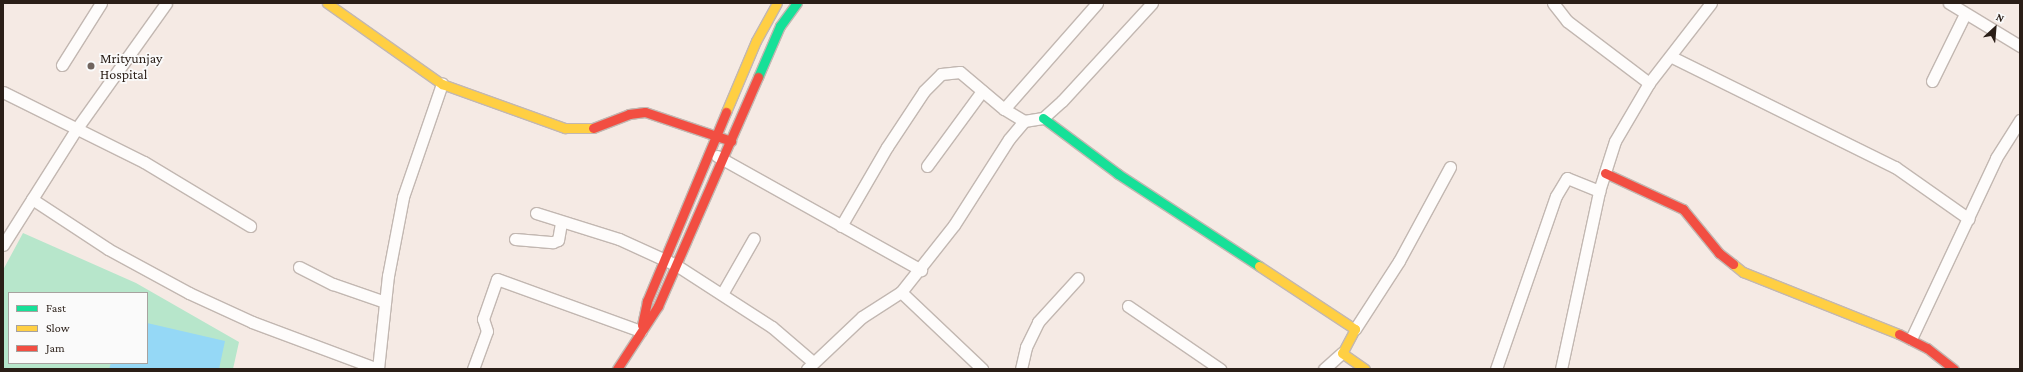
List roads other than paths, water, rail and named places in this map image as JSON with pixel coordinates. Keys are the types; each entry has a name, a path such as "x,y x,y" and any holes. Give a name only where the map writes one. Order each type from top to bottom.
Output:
{"street":[{"path":"62,65 101,3"},
{"path":"3,245 77,128 166,3"},
{"path":"327,3 442,84 570,128 598,128 629,114 645,112 717,135 731,141"},
{"path":"641,331 647,301 756,41 777,3"},
{"path":"616,369 658,306 780,26 797,3"},
{"path":"1004,109 1097,3"},
{"path":"841,226 887,146 934,79 950,71 960,72 1004,109 1024,121 1043,118 1152,3"},
{"path":"1553,3 1567,21 1649,83"},
{"path":"1561,369 1599,191 1627,118 1649,83 1672,57 1711,3"},
{"path":"1949,3 2020,46"},
{"path":"1932,81 1966,14"},
{"path":"1672,57 1901,170 1969,220"},
{"path":"32,200 108,249 189,293 246,319 378,369 385,302 407,180 442,84"},
{"path":"927,166 982,91"},
{"path":"3,92 144,162 250,226"},
{"path":"1043,118 1118,174 1355,329"},
{"path":"1911,339 1969,220 1996,158 2020,120"},
{"path":"536,213 562,223 619,239 676,266 722,294 786,337 810,365 862,316 901,292 920,270 954,225 984,173 1024,121"},
{"path":"710,152 920,270"},
{"path":"1324,369 1342,353 1355,329 1399,261 1450,167"},
{"path":"1605,173 1683,209 1718,253 1744,272 1827,302 1911,339 1954,369"},
{"path":"1496,369 1556,196 1567,178 1599,191"},
{"path":"515,239 552,242 558,240 562,223"},
{"path":"722,294 754,238"},
{"path":"299,267 333,284 385,302"},
{"path":"1021,369 1026,347 1038,322 1078,278"},
{"path":"473,369 487,331 483,319 497,279 641,331"},
{"path":"901,292 982,369"},
{"path":"1128,306 1220,369"},
{"path":"1342,353 1365,369"}],"water":[{"path":"148,323 225,341 219,369 109,369 111,364 148,364"}],"place":[{"name":"Mrityunjay Hospital","path":"91,66"}]}
